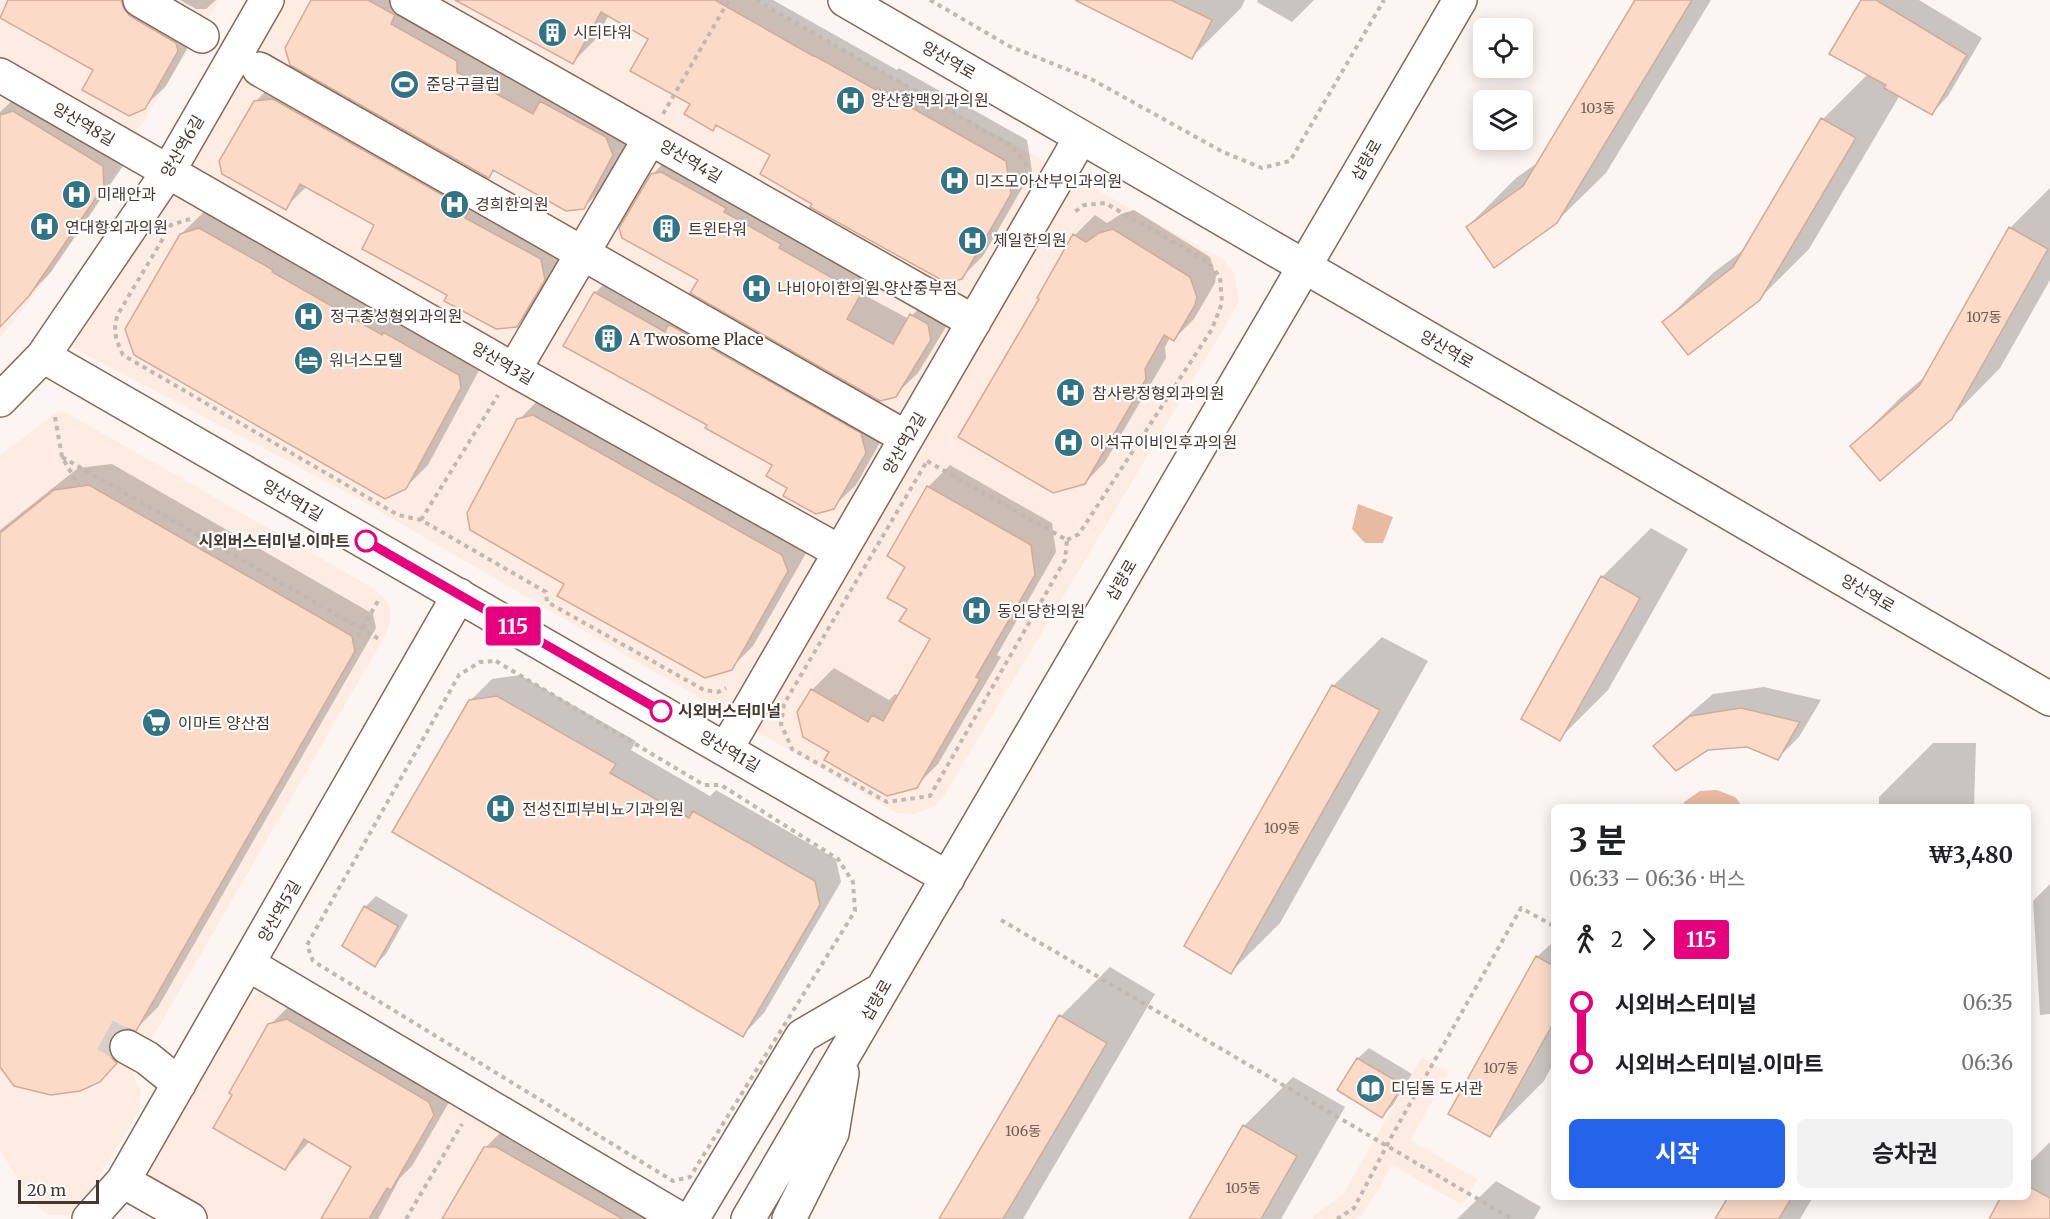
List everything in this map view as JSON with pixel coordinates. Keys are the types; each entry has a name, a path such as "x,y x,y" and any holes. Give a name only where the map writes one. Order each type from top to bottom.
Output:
{"street":[{"path":"140,0 202,36"},
{"name":"양산역6길","path":"0,400 43,356 168,172 267,0"},
{"name":"양산역4길","path":"407,0 656,128 974,322"},
{"name":"양산역로","path":"845,0 2050,699"},
{"name":"삽량로","path":"748,1219 1460,0"},
{"path":"260,69 891,429"},
{"name":"양산역8길","path":"0,75 168,172"},
{"path":"514,370 656,128"},
{"name":"양산역2길","path":"726,749 1081,137"},
{"name":"양산역3길","path":"168,172 514,370 840,552"},
{"name":"양산역1길","path":"43,356 948,878"},
{"name":"양산역5길","path":"89,1219 123,1181 459,595"},
{"path":"248,964 680,1219"},
{"path":"692,1219 802,1036 883,989"},
{"path":"127,1047 147,1058 179,1084"},
{"path":"789,1219 832,1133 846,1051"},
{"path":"123,1181 190,1219"}],"path":[{"path":"656,128 729,0"},
{"path":"756,0 1010,145 1025,161"},
{"path":"930,0 1009,46 1091,79 1222,152 1262,168 1290,161 1384,0"},
{"path":"1067,540 1079,534 1212,329 1222,303 1220,277 1208,261 1105,203 1084,205 1068,217"},
{"path":"193,218 171,225 118,314 114,326 116,339 123,355 398,515 421,520 546,592 547,602 704,690 718,692 734,686"},
{"path":"421,520 514,370"},
{"path":"55,417 62,457 80,486"},
{"path":"62,457 379,639"},
{"path":"927,461 1067,540 1065,560 930,796 887,802 792,749 782,724 784,704 927,461"},
{"path":"353,644 378,601"},
{"path":"742,1093 690,1177 673,1180 313,961 307,945 459,675 480,662 496,661 704,785 720,785 837,859 853,882 855,911 787,1023"},
{"path":"1337,1219 1354,1208 1521,908 1551,924"},
{"path":"1000,920 1512,1219"},
{"path":"406,1219 467,1115"}],"shaded area":[{"path":"0,0 220,0 136,133 95,210 36,293 0,338"},
{"path":"274,0 752,0 1224,260 1234,273 1239,300 1227,323 945,794 934,807 914,814 897,813 352,495 72,347 66,330"},
{"name":"이마트 양산점","path":"57,412 67,413 371,587 384,598 390,609 390,623 386,634 132,1073 141,1091 139,1111 87,1196 70,1215 47,1215 31,1200 0,1150 0,456"},
{"path":"1358,504 1393,517 1383,543 1365,543 1352,529"},
{"path":"1717,790 1735,797 1741,804 1684,804 1700,791"},
{"path":"260,992 654,1219 204,1219 151,1188 147,1165 247,1002"},
{"path":"1422,1057 1448,1073 1410,1140 1477,1179 1462,1205 1392,1165 1364,1213 1355,1219 1314,1219 1312,1216 1342,1196"}],"building":[{"path":"8,0 121,0 130,16 176,43 178,51 145,109 129,116 82,90 93,70 0,18"},
{"path":"311,0 368,0 395,15 391,24 457,61 457,72 533,114 540,101 606,137 613,155 584,209 566,211 493,170 489,178 290,65 285,48"},
{"path":"455,0 715,0 1006,161 1011,194 962,279 947,283 810,207 812,204 760,174 770,155 716,125 713,131 684,114 690,104 630,71 648,39 601,12 573,64"},
{"path":"1075,0 1171,0 1212,20 1192,59"},
{"path":"1635,0 1692,0 1557,223 1494,268 1466,227 1523,186"},
{"path":"1861,0 1876,0 1967,55 1932,115 1884,88 1886,85 1829,54"},
{"path":"273,99 469,210 465,218 541,259 545,280 517,327 496,329 444,301 447,295 362,249 374,225 300,184 286,210 222,174 219,161 254,101"},
{"path":"13,111 103,166 104,186 29,296 0,327 0,115"},
{"path":"1821,118 1856,138 1760,300 1688,355 1662,322 1733,267"},
{"path":"661,172 726,208 724,212 781,244 779,248 861,294 847,319 893,344 910,314 928,324 931,340 896,397 880,401 690,293 698,280 622,238 619,228 651,174"},
{"path":"2009,227 2048,249 1952,419 1880,481 1850,446 1919,386"},
{"path":"199,228 382,335 383,332 459,375 461,388 406,489 385,499 134,355 125,329 180,234"},
{"path":"1113,229 1190,277 1197,297 1195,305 1174,341 1164,335 1145,369 1146,379 1085,484 1053,493 958,437 1039,299 1037,298 1073,234 1086,242 1099,233"},
{"path":"594,292 665,332 668,325 672,326 861,433 866,453 834,509 816,514 783,496 787,488 766,476 772,465 705,428 707,425 563,346"},
{"path":"533,415 782,555 788,571 732,670 705,678 557,596 564,584 470,530 467,513 517,419"},
{"name":"이마트 양산점","path":"89,485 352,636 355,651 136,1031 126,1028 111,1037 108,1048 111,1057 117,1063 100,1082 80,1091 51,1095 14,1086 0,1067 0,533 54,490"},
{"path":"927,486 1031,545 1035,575 976,677 980,679 917,788 887,796 824,760 829,752 803,737 797,712 811,689 868,722 872,715 883,721 930,639 899,621 907,609 887,598 905,567 887,556"},
{"path":"1601,576 1640,598 1560,741 1521,719"},
{"path":"1332,685 1380,710 1231,974 1184,946"},
{"path":"497,696 616,764 610,773 689,818 693,811 815,881 820,905 743,1037 392,832 469,700"},
{"path":"1741,708 1800,722 1778,760 1747,747 1708,750 1676,771 1653,746 1690,716"},
{"path":"364,906 398,926 375,967 342,946"},
{"path":"1536,956 1551,964 1551,1027 1490,1137 1448,1114"},
{"path":"1059,1015 1107,1043 1003,1219 939,1219"},
{"path":"287,1019 429,1102 434,1115 391,1190 387,1188 369,1219 321,1219 351,1167 304,1139 285,1170 213,1128 232,1095 229,1093 268,1024"},
{"name":"디딤돌 도서관","path":"1357,1058 1403,1085 1382,1118 1337,1090"},
{"path":"1243,1125 1297,1156 1261,1219 1189,1219"},
{"path":"484,1147 496,1147 623,1219 442,1219"},
{"path":"2031,1188 2050,1198 2050,1219 1989,1219 1999,1200 2031,1200"},
{"path":"1726,1200 1790,1200 1779,1219 1715,1219"}],"tunnel":[{"path":"105,1035 127,1047"}],"bus line":[{"name":"115","path":"366,541 661,711"}],"place":[{"name":"시티타워","path":"552,32"},
{"name":"준당구클럽","path":"405,84"},
{"name":"양산항맥외과의원","path":"850,100"},
{"name":"미즈모아산부인과의원","path":"954,181"},
{"name":"미래안과","path":"76,194"},
{"name":"경희한의원","path":"454,204"},
{"name":"연대항외과의원","path":"44,227"},
{"name":"트윈타워","path":"667,229"},
{"name":"제일한의원","path":"972,240"},
{"name":"나비아이한의원 양산중부점","path":"756,288"},
{"name":"정구충성형외과의원","path":"309,316"},
{"name":"A Twosome Place","path":"608,339"},
{"name":"워너스모텔","path":"308,360"},
{"name":"참사랑정형외과의원","path":"1071,393"},
{"name":"이석규이비인후과의원","path":"1069,442"},
{"name":"시외버스터미널.이마트","path":"366,541"},
{"name":"동인당한의원","path":"976,611"},
{"name":"시외버스터미널","path":"661,711"},
{"name":"이마트 양산점","path":"157,723"},
{"name":"전성진피부비뇨기과의원","path":"501,809"},
{"name":"디딤돌 도서관","path":"1370,1088"}]}
